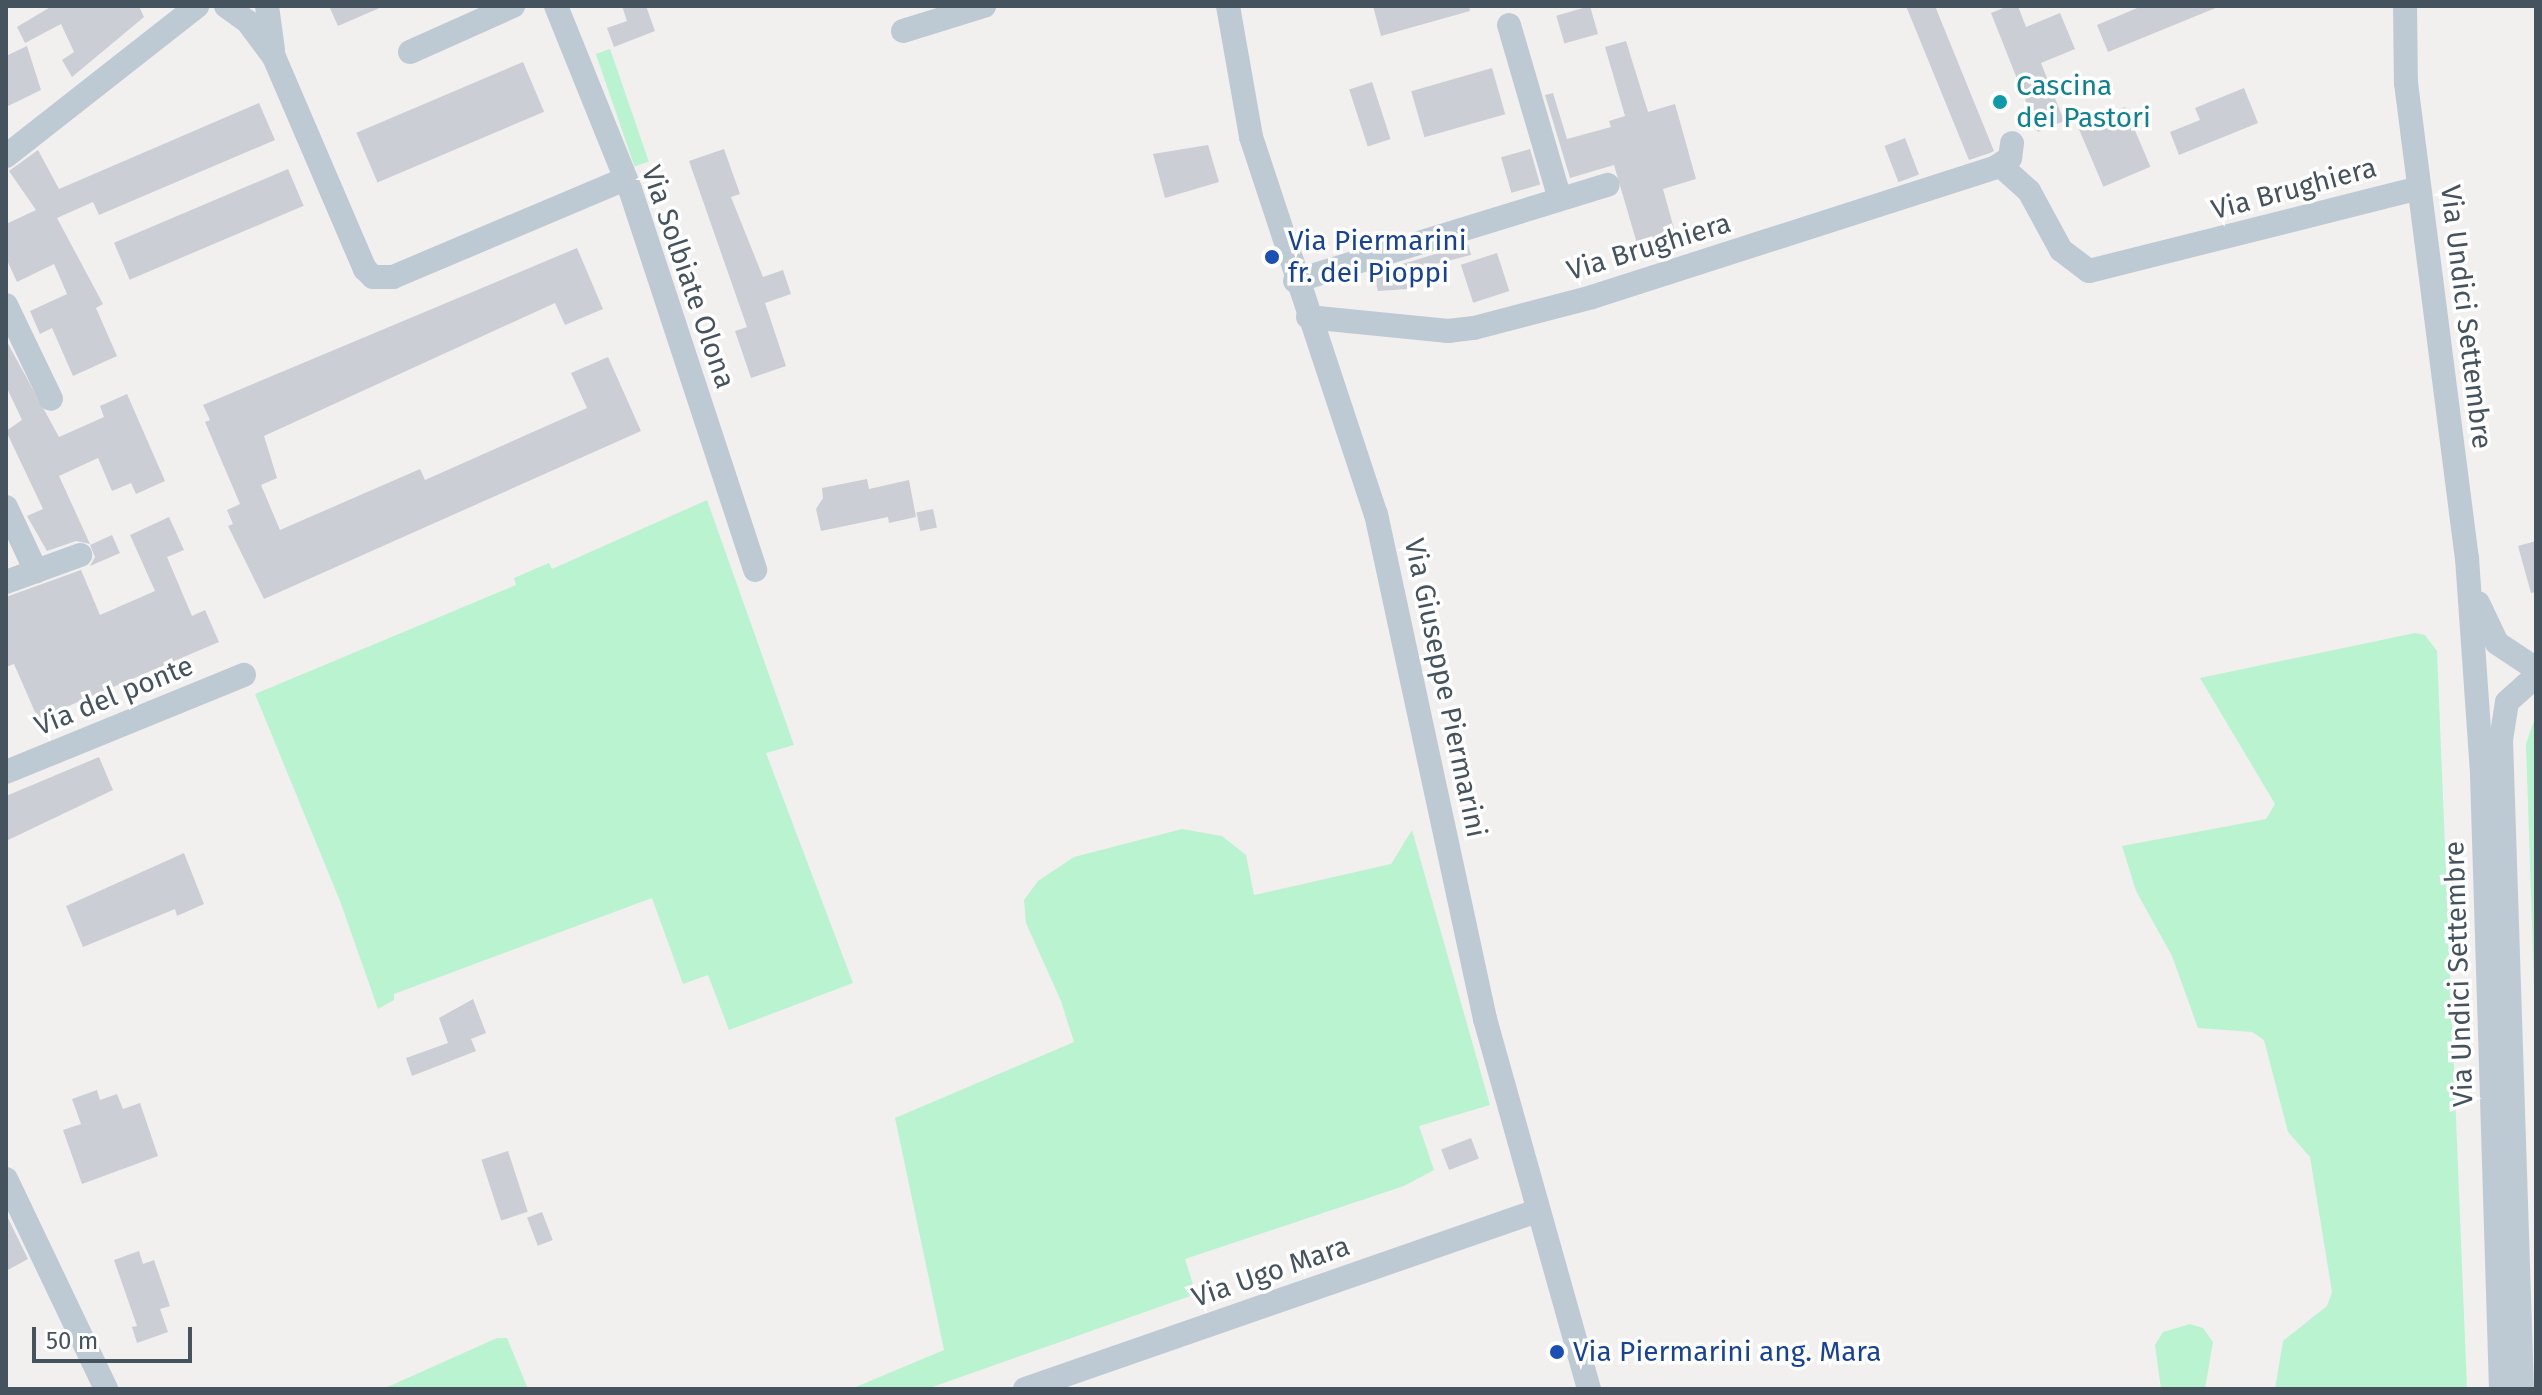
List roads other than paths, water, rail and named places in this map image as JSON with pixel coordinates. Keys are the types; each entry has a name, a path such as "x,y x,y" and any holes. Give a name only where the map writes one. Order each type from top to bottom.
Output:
{"street":[{"path":"6,156 197,6"},
{"path":"226,6 248,22 274,57 365,269 373,277 393,277 623,180"},
{"path":"267,6 274,57"},
{"path":"410,52 513,6"},
{"name":"Via Solbiate Olona","path":"556,6 623,180 755,570"},
{"path":"903,31 984,6"},
{"name":"Via Giuseppe Piermarini","path":"1228,6 1244,112 1295,281 1366,481 1388,561 1485,1019 1589,1389"},
{"name":"Via Undici Settembre","path":"2393,6 2406,83 2467,558 2482,775 2501,1389"},
{"name":"Via Undici Settembre","path":"2405,6 2406,83"},
{"path":"1509,25 1560,199"},
{"name":"Via Brughiera","path":"1308,317 1448,331 1474,328 1592,297 2006,154 2070,261 2089,271 2419,188"},
{"path":"1295,281 1608,185"},
{"path":"6,305 51,399"},
{"path":"6,507 36,571"},
{"path":"6,582 80,555"},
{"name":"Via Undici Settembre","path":"2467,558 2490,633 2504,651 2536,669"},
{"name":"Via del ponte","path":"6,772 244,675"},
{"name":"Via Undici Settembre","path":"2522,1389 2501,740 2507,702 2536,676"},
{"path":"6,1179 106,1389"},
{"name":"Via Ugo Mara","path":"1025,1389 1537,1211"}],"place":[{"name":"Cascina dei Pastori","path":"2000,102"},
{"name":"Via Piermarini fr. dei Pioppi","path":"1272,257"},
{"name":"Via Piermarini ang. Mara","path":"1557,1352"}]}
